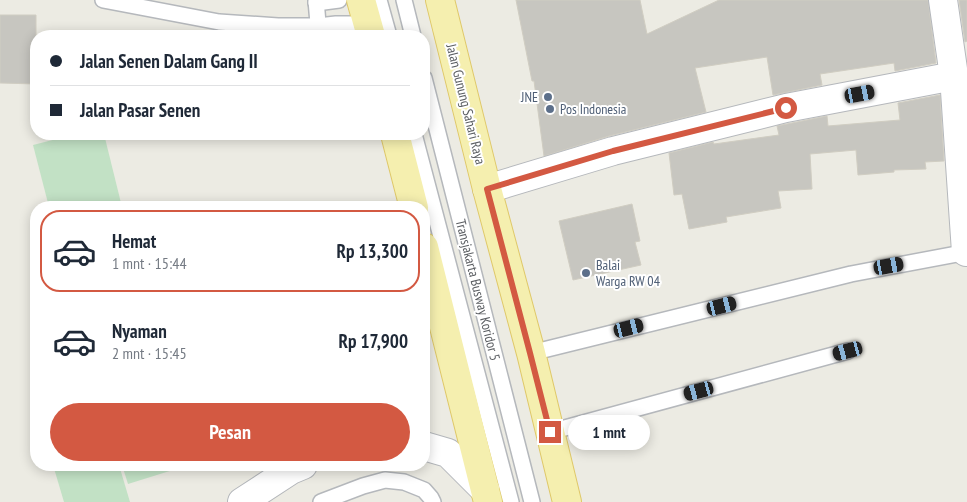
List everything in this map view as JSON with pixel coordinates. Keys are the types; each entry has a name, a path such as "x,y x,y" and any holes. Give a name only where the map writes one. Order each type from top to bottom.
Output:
{"main road":[{"name":"Jalan Gunung Sahari Raya","path":"440,0 567,502"},
{"path":"397,140 412,201"},
{"path":"430,271 487,496"}],"street":[{"path":"943,0 954,76 966,252"},
{"path":"487,189 613,151 786,108 954,76"},
{"path":"430,448 448,453 487,496"},
{"path":"242,502 289,471"}],"lane":[{"path":"103,0 219,22 310,30"},
{"path":"318,30 316,2 340,0"},
{"path":"404,0 412,30"},
{"path":"321,30 336,24 373,19"},
{"name":"Transjakarta Busway Koridor 5","path":"430,102 532,502"},
{"name":"Transjakarta Busway Koridor 5","path":"416,140 511,502"},
{"path":"530,353 851,274 966,252"},
{"path":"550,432 848,351"},
{"path":"321,502 385,480 404,482 424,490 433,502"}],"green space":[{"path":"53,140 105,140 121,201 47,201 33,145"},
{"path":"55,471 121,471 130,502 64,502"},
{"path":"124,471 170,471 128,484"}],"building":[{"path":"516,0 640,0 647,34 719,0 928,0 936,63 895,71 894,63 820,74 822,85 773,95 767,57 695,68 706,112 609,136 544,156 534,81 532,81"},
{"path":"959,0 967,0 967,41 965,42"},
{"path":"0,15 36,15 36,30 30,30 30,84 0,83"},
{"path":"940,95 944,161 925,162 926,169 894,170 894,172 858,175 856,150 810,154 812,189 778,191 781,208 726,217 727,222 689,229 682,194 674,195 669,153 713,142 714,144 779,135 777,126 827,116 828,126 900,120 898,103"},
{"path":"632,204 640,241 635,242 641,265 573,280 559,221"}],"place":[{"name":"JNE","path":"548,97"},
{"name":"Pos Indonesia","path":"550,109"},
{"name":"Balai Warga RW 04","path":"586,273"}],"route":[{"path":"550,432 487,189 613,151 786,108"}]}
